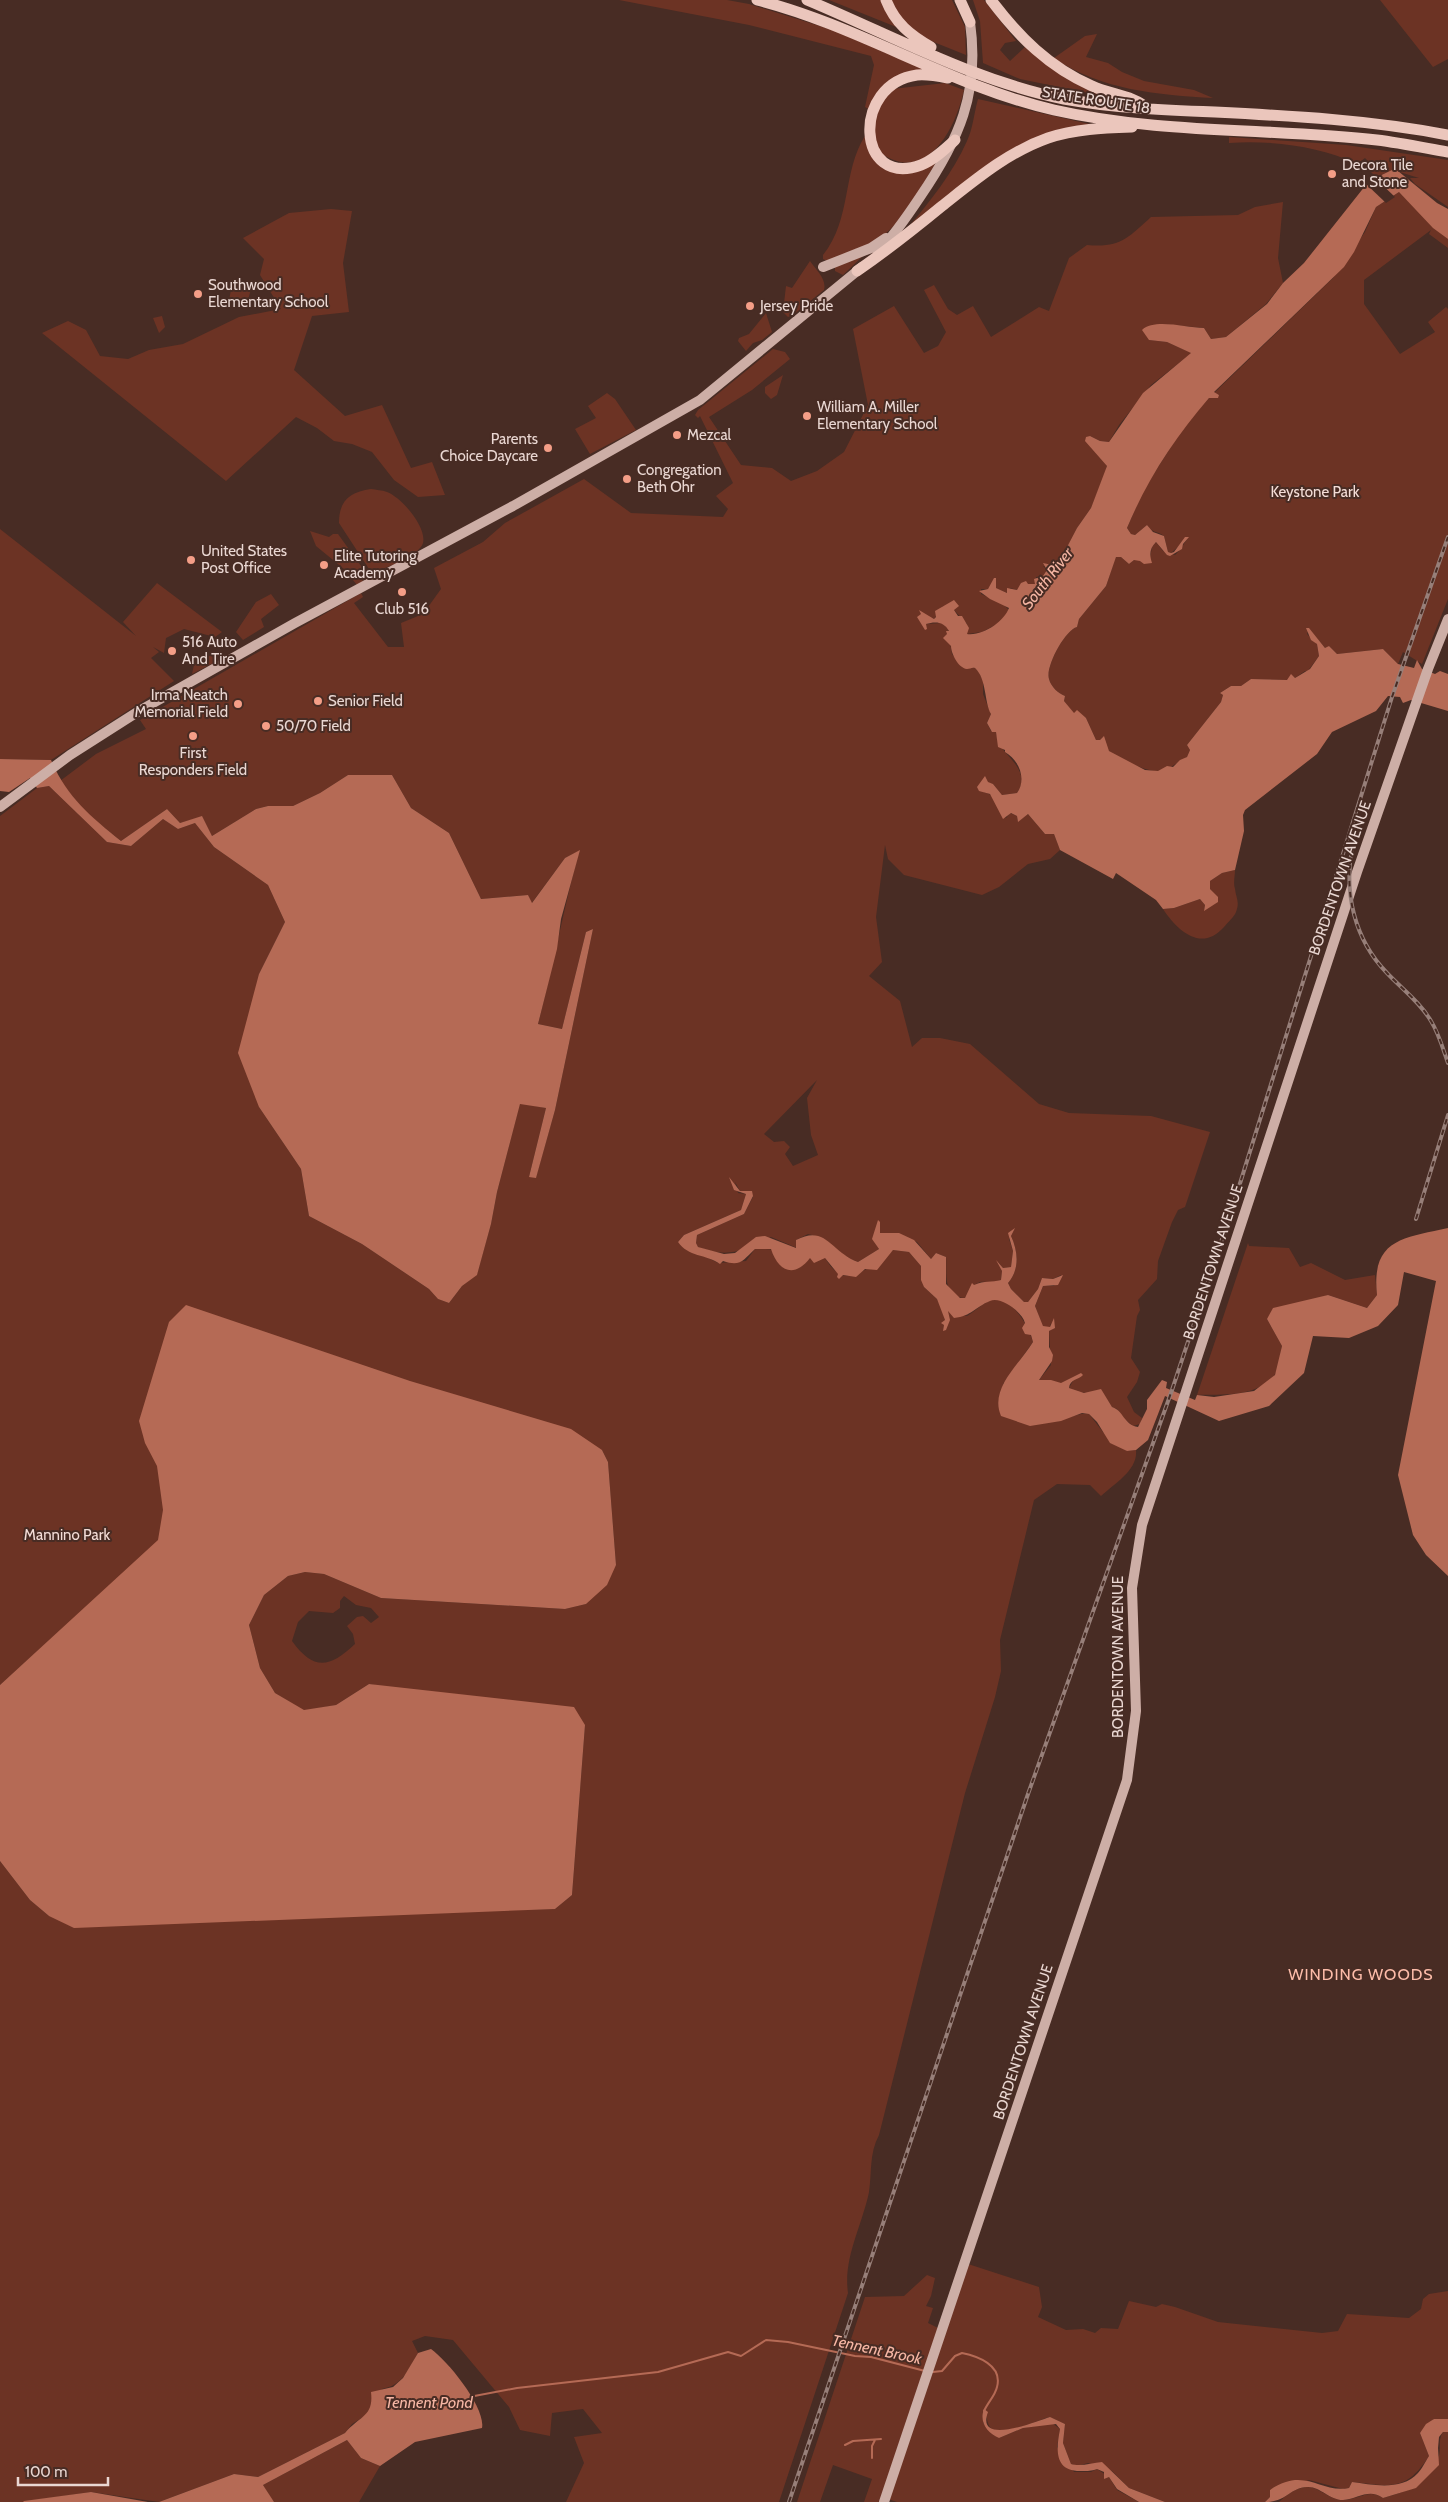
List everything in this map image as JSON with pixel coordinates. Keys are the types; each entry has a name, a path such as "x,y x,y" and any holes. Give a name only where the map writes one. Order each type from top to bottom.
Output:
{"highway":[{"name":"STATE ROUTE 18","path":"757,0 784,7 860,35 958,79 1002,95 1055,110 1161,125 1378,140 1448,152"},
{"name":"STATE ROUTE 18","path":"807,0 957,65 1051,96 1088,103 1148,109 1348,120 1448,135"},
{"path":"886,0 892,13 907,32 957,65"},
{"path":"960,0 970,22"},
{"path":"991,0 1025,41 1051,63 1087,84 1114,95 1139,100 1148,109"},
{"path":"955,140 922,165 903,168 889,164 879,158 872,147 869,134 875,106 884,92 897,82 918,75 958,79"},
{"path":"857,271 973,181 1024,148 1056,136 1084,130 1161,125"}],"main road":[{"path":"0,807 62,762 139,711 649,430 700,400 886,245 934,177 955,140 968,102 972,77 973,51 970,22"},
{"path":"823,267 871,248 893,233"},
{"name":"BORDENTOWN AVENUE","path":"884,2502 1127,1780 1136,1711 1131,1606 1134,1568 1142,1525 1307,1021 1416,703 1448,619"}],"green space":[{"path":"619,0 727,0 749,4 836,31 934,73 911,73 870,110 865,107 874,65 871,56 749,25"},
{"path":"829,0 952,0 965,27 966,55"},
{"path":"973,0 984,0 1016,41 1005,43 1000,50 1010,61 1026,46 1103,96 1020,79 983,63 980,21"},
{"path":"1380,0 1448,0 1448,59 1433,67"},
{"path":"1097,34 1086,57 1108,63 1122,72 1144,81 1194,90 1213,98 1172,95 1110,84 1072,69 1054,58 1085,36"},
{"path":"945,83 964,90 953,122 945,137 935,149 923,158 910,162 895,160 878,151 874,124 876,111 892,89"},
{"path":"978,99 1094,125 1049,134 908,228 941,186 961,153 971,131"},
{"path":"865,136 878,161 887,167 935,164 908,209 891,229 870,244 827,261 823,259 823,255 839,226 853,165"},
{"path":"1229,137 1346,145 1448,160 1448,207 1415,184 1410,178 1419,178 1393,170 1376,177 1368,169 1368,161 1365,158 1357,164 1327,153 1295,146 1261,142 1229,143"},
{"name":"Keystone Park","path":"1399,192 1448,239 1448,248 1429,234 1431,230 1364,280 1364,304 1400,354 1435,332 1428,322 1446,307 1448,309 1448,599 1422,664 1403,652 1398,664 1383,649 1337,654 1329,646 1326,649 1309,629 1307,634 1317,644 1319,656 1307,672 1305,671 1295,678 1291,675 1288,680 1251,679 1241,686 1231,686 1220,693 1223,695 1221,702 1187,745 1190,750 1187,757 1160,771 1141,768 1109,751 1103,737 1100,740 1096,740 1086,718 1074,714 1064,701 1065,696 1057,691 1050,682 1049,673 1053,658 1067,635 1077,627 1079,619 1106,586 1116,556 1121,557 1129,564 1134,560 1150,558 1152,547 1156,542 1163,551 1175,555 1189,537 1171,553 1168,552 1164,536 1147,525 1135,535 1131,534 1127,528 1143,491 1184,426 1209,398 1219,395 1214,393 1333,278 1365,232 1376,207"},
{"name":"Mannino Park","path":"1283,202 1278,258 1283,283 1266,304 1226,337 1211,339 1204,328 1163,324 1149,340 1167,342 1192,353 1151,385 1119,425 1109,442 1100,441 1090,436 1107,466 1106,471 1091,508 1077,528 1056,569 1043,566 1047,570 1043,576 1036,577 1035,584 1028,584 1017,590 1010,588 1007,593 996,588 996,578 988,589 981,589 981,594 1003,604 1010,611 1003,621 982,632 967,634 967,624 954,610 943,606 934,619 921,614 926,624 941,623 948,628 952,654 962,666 975,668 979,672 983,681 983,694 991,714 987,723 991,731 996,732 1000,745 1021,774 1022,780 1017,793 1002,795 993,784 983,782 978,788 992,796 1006,818 1010,813 1017,816 1018,821 1028,814 1045,834 1054,834 1060,850 1050,859 1028,864 999,887 982,895 904,875 888,859 885,845 876,917 882,962 869,976 900,1001 912,1047 922,1038 940,1038 970,1044 1039,1104 1069,1113 1151,1116 1210,1132 1185,1207 1178,1210 1172,1222 1158,1261 1157,1279 1138,1300 1140,1310 1137,1316 1131,1358 1140,1372 1137,1382 1127,1397 1134,1412 1142,1418 1140,1424 1133,1426 1121,1416 1117,1409 1112,1407 1104,1395 1078,1392 1069,1388 1074,1379 1083,1375 1061,1384 1039,1380 1051,1365 1049,1331 1054,1328 1051,1323 1050,1327 1043,1327 1035,1306 1043,1286 1054,1286 1061,1275 1053,1279 1042,1278 1038,1289 1028,1302 1024,1302 1011,1289 1008,1283 1015,1272 1017,1260 1011,1236 1015,1228 1009,1239 1013,1251 1011,1267 1003,1268 998,1262 1002,1271 1001,1280 982,1282 975,1285 965,1298 952,1294 949,1289 946,1276 946,1257 936,1253 931,1259 917,1242 893,1233 880,1233 878,1221 875,1243 879,1249 858,1262 822,1239 808,1234 796,1240 797,1248 771,1237 744,1249 728,1253 709,1251 698,1247 696,1243 697,1235 744,1214 753,1197 740,1191 735,1182 738,1193 746,1194 741,1210 684,1235 678,1242 718,1263 746,1261 755,1249 825,1258 835,1271 845,1276 863,1271 893,1250 909,1252 921,1266 924,1287 937,1299 942,1309 945,1320 943,1331 948,1311 967,1316 991,1300 998,1299 1005,1302 1018,1313 1028,1328 1033,1342 1003,1384 1051,1422 1080,1414 1089,1414 1103,1432 1127,1451 1136,1450 1136,1457 1129,1470 1101,1496 1090,1485 1057,1484 1034,1500 1000,1640 1001,1671 995,1697 965,1793 874,2149 869,2192 848,2267 848,2293 779,2502 566,2502 584,2463 574,2437 602,2433 583,2409 552,2413 550,2436 520,2430 509,2407 453,2340 425,2336 412,2341 418,2353 408,2371 395,2384 382,2389 368,2414 352,2424 345,2433 258,2477 234,2474 159,2502 91,2492 23,2502 0,2502 0,1861 30,1900 49,1916 555,1909 572,1895 585,1725 369,1684 336,1705 304,1711 275,1693 260,1668 249,1625 264,1595 288,1576 305,1572 324,1574 381,1598 565,1609 586,1604 616,1565 608,1462 602,1450 158,1465 164,1510 159,1541 0,1685 0,816 37,788 49,786 107,842 131,846 163,819 178,829 195,823 214,847 268,885 285,922 259,974 259,1107 301,1169 309,1216 362,1244 429,1289 438,1299 449,1303 462,1286 477,1274 520,1103 546,1108 529,1177 536,1177 555,1110 593,929 586,932 562,1029 538,1024 579,851 565,858 531,904 528,895 481,899 449,833 411,808 392,775 348,775 320,793 293,806 268,806 256,809 212,836 202,817 180,823 167,809 121,841 88,815 60,781 96,754 146,729 140,720 361,593 363,597 354,603 388,647 404,647 401,623 423,614 441,589 434,568 483,542 505,523 584,479 631,513 723,517 728,509 716,496 733,483 700,416 698,418 695,415 698,410 773,349 785,352 790,359 752,390 709,417 741,465 772,468 791,481 817,471 844,452 868,405 853,329 894,306 924,353 938,346 946,332 924,290 934,285 948,309 957,315 973,306 991,337 1039,307 1049,311 1069,258 1087,245 1108,245 1123,240 1151,217 1238,215 1255,207","holes":["817,1080 807,1098 811,1135 818,1155 793,1166 785,1154 790,1147 784,1141 774,1142 764,1134","344,1596 356,1605 371,1608 379,1617 371,1623 363,1616 357,1617 347,1626 353,1634 355,1644 329,1662 314,1661 307,1657 292,1641 298,1622 309,1611 333,1613 340,1608 340,1601"]},
{"path":"331,209 352,211 343,263 349,312 312,316 294,370 345,416 382,405 411,468 432,462 445,495 418,497 394,480 372,452 352,444 334,441 317,428 296,417 226,481 42,333 68,321 86,330 100,356 128,359 149,350 183,344 239,317 281,309 260,275 264,259 243,238 289,213"},
{"path":"864,255 843,275 835,271 835,266"},
{"path":"810,261 824,282 824,290 788,317 783,312 786,286 792,288"},
{"path":"232,285 251,289 247,304 229,300"},
{"path":"766,313 772,332 762,340 753,343 746,351 738,341 739,338 749,334"},
{"path":"162,316 165,327 159,333 153,318"},
{"path":"783,375 777,395 771,399 765,393 765,387"},
{"path":"607,393 615,399 636,430 590,454 575,429 596,418 588,406"},
{"path":"371,489 387,492 406,506 417,521 423,536 421,548 409,557 374,571 369,569 339,523 341,508 347,498 357,492"},
{"path":"0,529 136,636 123,622 157,583 222,632 215,637 184,629 166,638 164,653 153,647 159,652 151,658 174,681 51,760 0,759"},
{"path":"310,531 329,537 333,534 338,534 361,566 363,583 357,585 344,569 316,546"},
{"path":"271,594 279,605 261,619 264,627 243,640 236,632 256,602"},
{"path":"211,655 217,656 219,660 192,674 194,665"},
{"path":"1235,870 1234,884 1238,903 1237,909 1232,918 1215,935 1207,938 1190,936 1175,924 1163,909 1174,908 1200,899 1205,905 1204,910 1217,902 1218,898 1210,889 1210,881 1222,873"},
{"path":"1248,1243 1249,1246 1289,1248 1300,1267 1311,1263 1345,1280 1375,1275 1377,1295 1367,1308 1328,1295 1267,1319 1282,1346 1274,1376 1266,1383 1248,1391 1197,1395"},
{"path":"965,2263 1039,2287 1042,2307 1038,2317 1066,2330 1083,2329 1095,2333 1101,2328 1118,2329 1129,2301 1156,2307 1162,2304 1175,2307 1218,2322 1322,2333 1338,2331 1347,2314 1409,2318 1421,2309 1423,2299 1429,2294 1448,2291 1448,2419 1434,2419 1420,2433 1429,2456 1413,2476 1396,2484 1377,2485 1352,2482 1349,2488 1343,2489 1309,2480 1270,2497 1265,2502 1165,2502 1129,2488 1112,2471 1088,2463 1077,2466 1071,2464 1063,2443 1065,2424 1049,2417 1021,2427 999,2431 990,2428 986,2416 983,2423 999,2438 1023,2428 1052,2423 1060,2429 1057,2447 1074,2472 1091,2472 1097,2469 1109,2477 1117,2490 1139,2502 897,2502 885,2498 884,2502 864,2502 872,2479 833,2465 820,2502 797,2502 865,2297 904,2296 927,2275 935,2278 931,2296 926,2306 933,2308 928,2323 942,2330"},
{"path":"1443,2432 1448,2432 1448,2502 1279,2502 1291,2492 1306,2487 1311,2487 1333,2498 1343,2500 1368,2494 1378,2495 1383,2498 1409,2489 1422,2481 1433,2467 1439,2455 1440,2439"},
{"path":"347,2440 361,2458 380,2466 359,2502 274,2502 272,2500 263,2485"}],"water":[{"name":"South River","path":"1392,170 1398,171 1437,203 1448,209 1448,239 1433,228 1399,192 1376,207 1354,252 1344,267 1214,392 1219,395 1218,398 1209,398 1197,413 1173,444 1143,493 1127,528 1131,534 1135,535 1147,525 1153,532 1164,536 1168,552 1171,553 1174,552 1185,537 1189,537 1183,544 1182,549 1170,556 1156,542 1151,551 1152,563 1144,564 1134,560 1129,564 1121,557 1116,557 1106,586 1079,619 1077,627 1067,635 1057,650 1050,666 1049,679 1051,685 1065,696 1064,701 1074,713 1077,710 1086,718 1096,740 1100,740 1104,736 1109,751 1145,770 1158,771 1167,766 1173,767 1180,760 1187,757 1190,750 1187,745 1221,702 1223,695 1220,693 1231,686 1241,686 1251,679 1287,680 1291,674 1295,678 1310,669 1319,656 1317,644 1311,640 1306,628 1309,628 1325,648 1329,646 1337,654 1383,649 1398,664 1414,668 1417,660 1422,669 1435,674 1440,671 1448,674 1448,711 1411,700 1403,703 1400,697 1388,696 1376,711 1332,732 1317,754 1245,810 1243,815 1244,831 1235,870 1222,873 1210,881 1210,889 1218,897 1218,902 1204,911 1205,905 1200,899 1174,908 1163,909 1156,900 1116,873 1113,879 1060,850 1054,834 1045,834 1028,814 1018,822 1017,816 1011,813 1003,819 990,794 979,791 977,787 985,776 988,782 993,784 1002,795 1017,793 1021,782 1020,770 1010,755 998,747 996,732 992,732 987,723 991,714 979,673 975,668 967,669 958,663 951,646 943,638 947,634 946,631 949,631 945,626 939,623 930,623 926,624 927,629 925,630 917,617 921,614 919,610 934,619 936,617 935,611 954,600 959,606 954,610 958,616 962,616 969,628 967,634 980,633 993,627 1003,618 1009,608 990,599 979,591 988,589 994,578 996,578 996,588 1007,593 1007,588 1017,590 1021,583 1026,581 1028,584 1035,584 1034,579 1043,576 1047,570 1043,563 1056,568 1077,528 1091,508 1107,466 1085,441 1086,437 1090,436 1100,441 1109,442 1143,393 1191,353 1167,342 1149,340 1142,330 1148,326 1171,324 1204,328 1211,339 1226,337 1267,304 1283,283 1304,263 1369,181"},
{"path":"0,759 51,760 64,785 80,805 121,841 167,809 180,823 202,816 212,836 256,809 268,806 293,806 320,793 348,775 392,775 411,808 449,833 481,899 528,895 532,903 565,858 580,850 561,919 557,949 538,1024 562,1029 586,932 593,929 555,1110 536,1178 529,1177 546,1108 520,1104 477,1275 462,1286 449,1303 438,1299 429,1289 362,1244 309,1216 301,1169 259,1107 238,1053 259,974 285,922 268,885 214,847 195,823 178,829 163,819 131,846 107,842 49,786 37,788 30,778 9,792 0,791"},
{"path":"729,1177 740,1191 752,1191 753,1196 744,1214 697,1235 696,1243 698,1247 724,1254 735,1253 756,1237 765,1236 796,1248 796,1240 815,1235 822,1237 849,1258 858,1262 879,1249 872,1239 878,1220 880,1222 880,1233 899,1233 914,1240 931,1259 936,1253 946,1257 946,1284 960,1298 965,1298 972,1283 974,1285 1001,1280 1002,1271 996,1260 1003,1268 1011,1267 1013,1251 1008,1233 1015,1228 1011,1236 1017,1260 1015,1272 1008,1283 1011,1289 1024,1302 1028,1302 1038,1289 1042,1278 1053,1279 1063,1275 1058,1285 1043,1286 1035,1306 1043,1326 1050,1327 1054,1318 1055,1328 1049,1331 1049,1347 1053,1355 1052,1361 1039,1380 1051,1380 1061,1383 1081,1373 1083,1375 1073,1381 1069,1388 1084,1393 1101,1389 1112,1407 1119,1411 1133,1426 1138,1427 1147,1409 1147,1400 1162,1380 1167,1382 1166,1388 1195,1400 1197,1395 1214,1397 1254,1391 1275,1375 1282,1346 1267,1319 1273,1308 1328,1295 1367,1308 1377,1295 1376,1276 1379,1262 1393,1244 1417,1235 1448,1228 1448,1576 1426,1555 1413,1535 1398,1475 1436,1281 1404,1272 1398,1305 1378,1326 1349,1338 1313,1336 1304,1373 1269,1406 1219,1421 1165,1396 1148,1440 1136,1450 1127,1451 1110,1443 1097,1422 1089,1414 1082,1413 1061,1421 1030,1426 1001,1416 998,1406 1002,1386 1033,1342 1031,1335 1025,1334 1022,1328 1025,1323 1023,1319 1016,1310 1005,1303 995,1300 985,1303 960,1317 954,1318 948,1311 950,1320 946,1330 943,1331 944,1325 941,1323 945,1320 937,1299 924,1287 921,1280 921,1266 909,1252 893,1250 877,1270 865,1269 856,1277 843,1275 839,1279 837,1277 838,1274 825,1258 814,1263 810,1258 798,1269 787,1270 778,1263 771,1249 755,1249 738,1263 723,1261 720,1264 682,1247 678,1242 684,1235 741,1210 746,1194 734,1190"},
{"path":"186,1305 410,1381 571,1429 602,1450 608,1462 616,1565 607,1585 586,1604 565,1609 381,1598 324,1574 305,1572 288,1576 264,1595 249,1625 260,1668 275,1693 304,1710 336,1705 369,1684 574,1707 585,1725 572,1895 555,1909 74,1928 49,1916 30,1900 0,1861 0,1685 158,1540 163,1510 157,1466 145,1443 139,1421 169,1322"},
{"name":"Tennent Pond","path":"431,2349 456,2374 472,2397 482,2419 482,2428 415,2442 380,2466 361,2458 347,2440 263,2485 274,2502 159,2502 234,2474 258,2477 345,2433 368,2411 371,2392 393,2387 403,2378 418,2353"},
{"path":"984,2409 988,2412 986,2422 990,2428 998,2430 1021,2426 1050,2417 1065,2424 1063,2443 1071,2464 1082,2465 1102,2462 1129,2488 1165,2502 1139,2502 1117,2489 1109,2477 1104,2479 1104,2472 1097,2469 1082,2471 1066,2468 1059,2458 1060,2429 1056,2424 1023,2428 999,2438 991,2433 983,2423"},
{"path":"1434,2419 1448,2419 1448,2432 1443,2432 1439,2437 1439,2465 1416,2488 1383,2498 1378,2495 1368,2494 1343,2500 1333,2498 1312,2487 1307,2487 1296,2490 1278,2500 1265,2502 1270,2497 1270,2490 1282,2483 1293,2480 1303,2480 1339,2489 1349,2488 1352,2482 1396,2485 1411,2479 1418,2473 1429,2456 1420,2433 1426,2424"},
{"path":"91,2492 148,2502 23,2502 24,2501"}],"pier":[{"path":"1373,176 1395,197 1386,203 1365,183"}],"waterway":[{"name":"Tennent Brook","path":"469,2397 517,2388 658,2372 728,2352 741,2356 766,2340 788,2342 855,2356 871,2357 925,2371"},
{"name":"Tennent Brook","path":"933,2372 942,2371 955,2356 962,2353 975,2356 993,2367 998,2379 997,2387 984,2411"},
{"path":"845,2445 853,2441 881,2439"},
{"path":"872,2458 872,2446 875,2440"}],"railway":[{"path":"789,2502 1028,1794 1172,1390 1232,1209 1392,697 1448,537"},
{"path":"1352,848 1349,882 1354,915 1359,930 1376,960 1427,1014 1441,1042 1448,1063"},
{"path":"1416,1219 1448,1115"}],"place":[{"name":"Decora Tile and Stone","path":"1332,174"},
{"name":"Southwood Elementary School","path":"198,294"},
{"name":"Jersey Pride","path":"750,306"},
{"name":"William A. Miller Elementary School","path":"807,416"},
{"name":"Mezcal","path":"677,435"},
{"name":"Parents Choice Daycare","path":"548,448"},
{"name":"Congregation Beth Ohr","path":"627,479"},
{"name":"United States Post Office","path":"191,560"},
{"name":"Elite Tutoring Academy","path":"324,565"},
{"name":"Club 516","path":"402,592"},
{"name":"516 Auto And Tire","path":"172,651"},
{"name":"Senior Field","path":"318,701"},
{"name":"Irma Neatch Memorial Field","path":"238,704"},
{"name":"50/70 Field","path":"266,726"},
{"name":"First Responders Field","path":"193,736"}],"district":[{"name":"WINDING WOODS","path":"1361,1974"}]}
